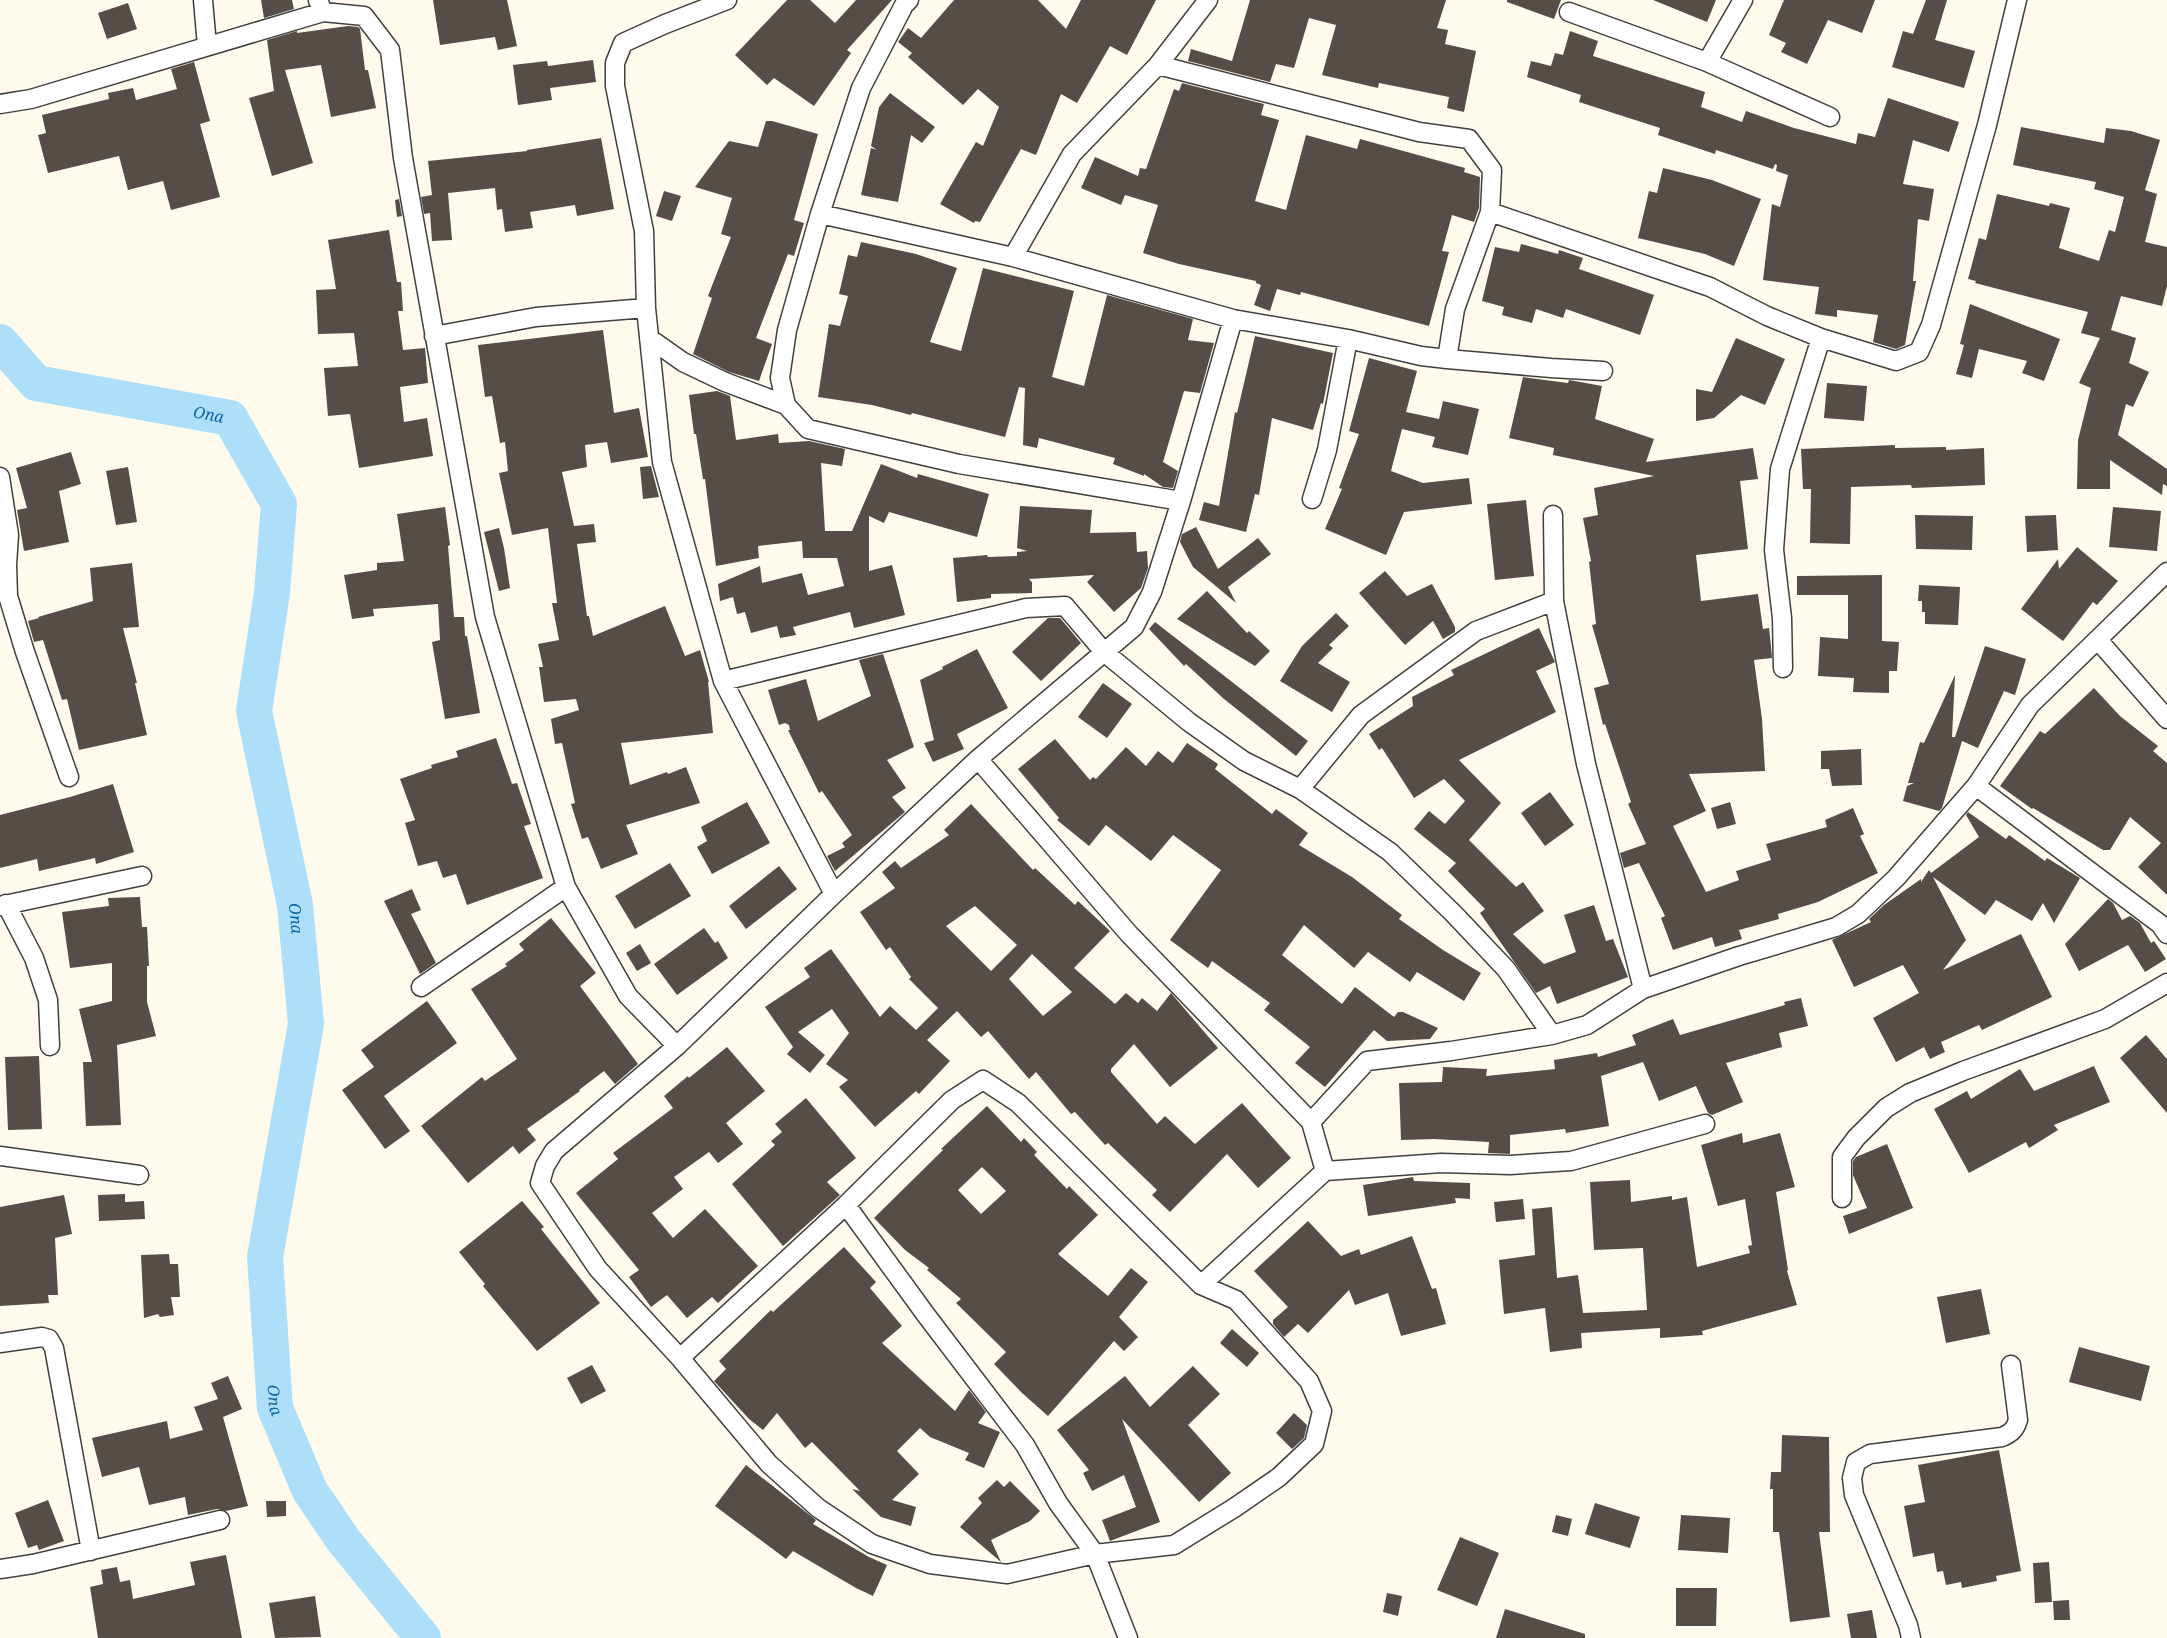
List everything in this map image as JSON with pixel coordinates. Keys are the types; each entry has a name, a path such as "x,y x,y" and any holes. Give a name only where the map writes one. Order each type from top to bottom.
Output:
{"street":[{"path":"203,0 207,46"},
{"path":"727,0 664,24 623,43 615,63 615,86 644,231 646,308 662,462 723,681 834,894"},
{"path":"786,405 780,378 787,330 820,214 861,88 909,0"},
{"path":"1012,257 1072,154 1158,65 1208,0"},
{"path":"1707,62 1743,0"},
{"path":"1490,212 1710,286 1767,316 1821,338 1896,361 1919,352 1931,325 1987,125 2018,0"},
{"path":"0,104 31,99 207,46 320,6 364,15 390,50 403,158 485,616 566,887 628,996 677,1046"},
{"path":"1569,12 1707,62 1830,117"},
{"path":"1158,65 1419,132 1469,139 1492,170 1490,212 1455,309 1447,359"},
{"path":"820,214 1012,257 1233,319 1348,339 1421,356 1603,371"},
{"path":"434,336 536,317 646,308"},
{"path":"680,1359 846,1205 952,1100 983,1080 1018,1102 1201,1285 1236,1300 1309,1381 1322,1411 1314,1444 1279,1477 1174,1545 1095,1554 1007,1574 930,1564 872,1544 818,1508 769,1464 680,1359 598,1269 540,1183 545,1166 554,1151 677,1046 978,759 1134,627 1152,592 1181,501 1233,319"},
{"path":"649,338 694,367 724,382 786,405 808,429 959,464 1181,501"},
{"path":"1783,668 1782,618 1774,550 1780,469 1821,338"},
{"path":"1312,500 1327,450 1348,339"},
{"path":"0,477 9,535 8,596 69,777"},
{"path":"1553,515 1554,601 1586,764 1643,988"},
{"path":"1311,1122 1367,1061 1552,1035 1587,1025 1643,988 1836,927 1858,914 1896,878 1976,786 2030,705 2167,572"},
{"path":"1300,789 1361,715 1476,631 1554,601"},
{"path":"723,681 1026,608 1065,606 1104,652 1189,722 1244,761 1300,789 1390,852 1506,969 1552,1035"},
{"path":"2098,640 2167,719"},
{"path":"978,759 1129,933 1311,1122 1325,1171"},
{"path":"1976,786 2160,924 2167,934"},
{"path":"50,1046 48,1000 34,958 3,905 142,876"},
{"path":"422,987 566,887"},
{"path":"1842,1198 1842,1157 1856,1138 1886,1108 1910,1093 1963,1071 2104,1019 2167,983"},
{"path":"1201,1285 1325,1171 1442,1163 1510,1165 1571,1161 1705,1124"},
{"path":"0,1156 139,1175"},
{"path":"846,1205 1025,1445 1058,1503 1095,1554 1128,1638"},
{"path":"0,1343 42,1337 49,1339 54,1348 91,1551"},
{"path":"1911,1638 1908,1625 1854,1495 1852,1478 1856,1462 1870,1454 2002,1437 2010,1434 2016,1429 2018,1420 2011,1365"},
{"path":"0,1569 33,1564 220,1521"}],"building":[{"path":"261,0 292,0 294,9 264,18"},
{"path":"433,0 507,0 517,46 498,50 495,37 440,45"},
{"path":"787,0 810,0 835,23 856,0 892,0 847,50 851,53 814,106 774,78 767,85 735,55"},
{"path":"954,0 1038,0 1066,29 1081,0 1156,0 1127,55 1110,46 1077,103 1061,94 1036,155 1021,149 980,222 975,221 974,223 940,204 976,142 983,146 999,107 978,89 963,105 908,57 912,53 898,42 908,28 921,38"},
{"path":"1250,0 1446,0 1437,28 1448,30 1445,44 1476,51 1464,112 1447,108 1449,97 1379,83 1378,88 1322,75 1336,25 1309,18 1294,68 1276,64 1270,82 1188,61 1191,49 1232,61"},
{"path":"1507,0 1561,0 1554,19 1507,2"},
{"path":"1653,0 1716,0 1707,22"},
{"path":"1784,0 1875,0 1862,33 1828,20 1807,64 1781,52 1786,43 1769,35"},
{"path":"1926,0 1947,0 1935,40 1975,51 1964,88 1892,67 1903,31 1913,34"},
{"path":"128,3 137,29 107,39 98,13"},
{"path":"348,26 360,29 365,70 368,70 376,108 331,117 321,65 285,70 313,163 272,176 249,98 274,91 267,40 297,31 297,33"},
{"path":"1570,31 1598,41 1593,56 1705,92 1701,107 1742,122 1746,111 1794,128 1856,144 1858,133 1875,137 1888,98 1959,122 1949,152 1913,140 1903,184 1934,189 1929,221 1918,219 1913,281 1916,281 1905,345 1896,349 1873,342 1878,315 1837,310 1837,317 1815,314 1819,287 1763,280 1772,204 1780,207 1788,175 1776,171 1777,165 1775,164 1773,169 1716,150 1715,154 1658,135 1660,128 1579,102 1581,95 1527,77 1531,61 1551,66 1555,53 1563,55"},
{"path":"593,60 596,82 550,88 552,100 518,105 513,65 547,61 548,66"},
{"path":"194,62 210,121 200,124 220,197 171,210 163,181 128,190 119,156 48,173 38,135 46,133 42,115 109,99 108,93 133,88 136,100 177,89 171,69"},
{"path":"1182,83 1264,104 1261,115 1279,120 1255,201 1286,210 1306,135 1357,149 1360,139 1465,168 1464,172 1480,177 1479,208 1474,222 1452,215 1442,251 1449,252 1429,326 1301,292 1300,295 1277,289 1270,311 1254,305 1261,285 1256,281 1179,264 1143,253 1158,205 1125,195 1121,205 1081,188 1095,157 1138,176 1140,168 1146,169 1174,89 1179,91"},
{"path":"890,93 935,127 922,143 911,135 898,202 861,195 871,148 877,150 871,146 879,107"},
{"path":"766,121 818,134 794,220 804,223 794,256 788,254 756,338 772,344 759,381 729,372 693,354 712,298 708,296 731,237 721,234 732,198 695,187 729,141 758,147"},
{"path":"2021,127 2104,143 2106,128 2131,131 2160,140 2145,190 2157,194 2145,242 2167,247 2167,286 2162,306 2121,296 2111,330 2136,338 2129,363 2149,372 2133,407 2126,404 2118,435 2167,469 2167,486 2163,484 2162,495 2110,460 2110,489 2077,489 2078,440 2091,388 2079,383 2100,338 2081,333 2088,312 1975,283 1976,281 1968,279 1979,238 1986,240 1997,194 2049,206 2050,203 2070,208 2059,248 2099,261 2109,230 2115,232 2124,197 2094,189 2096,182 2013,165"},
{"path":"601,138 614,209 577,216 575,205 530,212 533,228 505,232 502,209 497,210 495,188 448,193 452,240 432,241 430,213 424,214 421,197 432,195 428,161 527,151"},
{"path":"1663,168 1712,180 1761,199 1734,266 1705,254 1638,238 1649,191 1657,193"},
{"path":"664,191 681,196 672,221 656,216"},
{"path":"399,199 402,216 397,217 395,200"},
{"path":"389,230 397,282 401,282 403,311 398,311 403,350 425,348 428,383 400,387 404,422 427,418 433,456 359,468 350,414 328,416 324,368 358,366 354,333 318,334 316,290 336,289 328,240"},
{"path":"861,242 916,254 957,268 930,342 961,351 983,268 1074,291 1052,377 1084,386 1107,295 1193,319 1188,340 1214,343 1200,393 1184,391 1163,462 1178,471 1173,488 1163,487 1144,474 1144,476 1113,464 1115,458 1039,438 1037,448 1023,445 1025,388 1019,387 1005,437 912,413 911,415 872,405 818,397 829,324 840,326 848,296 839,294 848,255 857,257"},
{"path":"1521,244 1558,254 1559,250 1583,258 1579,269 1654,295 1640,335 1566,309 1563,318 1536,309 1532,323 1502,315 1504,307 1482,301 1495,247 1519,252"},
{"path":"1970,304 2060,339 2044,381 2022,373 2027,361 1979,349 1972,378 1956,374 1964,345 1960,344"},
{"path":"603,330 614,413 639,408 648,457 611,463 607,442 585,445 587,467 562,472 574,526 594,524 596,542 577,544 587,616 589,616 593,636 665,606 685,656 700,650 709,682 713,733 621,743 630,785 686,767 700,803 626,825 638,854 601,869 588,837 582,839 571,804 575,803 562,743 555,744 551,719 579,710 576,699 544,702 539,667 543,667 538,644 559,640 552,603 557,603 548,528 512,535 499,473 508,471 505,442 500,443 492,396 485,397 478,345"},
{"path":"1255,336 1333,353 1323,404 1321,403 1313,430 1272,418 1259,495 1255,494 1246,532 1199,520 1204,502 1219,506 1235,412 1237,413"},
{"path":"1736,338 1785,359 1765,405 1741,395 1714,418 1696,421 1696,389 1712,392"},
{"path":"1369,358 1417,371 1406,412 1439,419 1443,401 1479,409 1468,455 1432,447 1435,437 1402,429 1391,471 1423,483 1469,478 1472,504 1404,512 1386,555 1325,529 1342,489 1339,488 1359,434 1349,431"},
{"path":"1523,377 1568,383 1569,380 1602,386 1595,419 1654,439 1646,462 1753,448 1758,479 1740,481 1748,549 1696,555 1701,601 1758,594 1763,629 1769,628 1772,658 1754,660 1762,719 1765,771 1689,774 1706,811 1673,826 1706,892 1739,880 1736,871 1771,860 1766,844 1827,827 1825,820 1853,808 1864,834 1860,836 1878,873 1818,902 1778,914 1779,919 1739,930 1742,939 1715,947 1712,937 1673,950 1661,918 1665,916 1639,863 1624,868 1620,853 1646,844 1628,804 1631,802 1605,724 1603,725 1594,688 1609,684 1592,625 1596,624 1589,562 1591,561 1583,518 1598,515 1594,488 1654,476 1553,455 1554,448 1509,438"},
{"path":"1827,383 1867,386 1864,421 1824,418"},
{"path":"717,391 730,396 736,440 778,434 779,443 809,441 845,449 842,466 821,463 825,531 852,531 881,464 917,478 918,474 989,494 977,537 889,512 884,523 869,516 869,571 892,565 905,615 854,628 850,612 793,627 796,635 780,638 777,626 751,633 745,612 737,614 733,597 720,601 718,584 760,566 762,583 802,573 808,595 844,586 837,558 803,558 802,541 758,546 759,558 716,566 705,479 703,479 696,434 694,434 689,395"},
{"path":"1895,445 1895,448 1946,447 1946,450 1984,448 1985,485 1912,488 1911,485 1851,487 1850,544 1810,543 1811,489 1803,489 1801,449"},
{"path":"71,452 81,484 59,491 69,542 24,551 17,510 27,508 16,468"},
{"path":"651,466 659,497 643,499 640,467"},
{"path":"128,467 137,522 116,525 106,471"},
{"path":"1526,500 1534,576 1495,580 1487,504"},
{"path":"1020,506 1092,510 1090,533 1136,532 1137,552 1147,551 1148,568 1141,588 1114,612 1087,582 1094,575 1029,579 1032,582 1032,593 991,594 991,598 957,602 953,558 987,555 988,557 1017,556 1017,552 1027,551 1017,548"},
{"path":"445,507 450,545 448,546 454,617 464,617 465,636 467,636 480,713 445,719 432,642 440,640 438,604 373,609 374,616 352,619 344,575 377,570 377,563 404,561 397,514"},
{"path":"2113,507 2161,511 2157,551 2109,547"},
{"path":"1915,515 1973,516 1972,550 1916,549"},
{"path":"2056,515 2058,550 2027,552 2025,516"},
{"path":"1196,527 1218,569 1258,538 1271,554 1228,587 1236,603 1193,567 1180,542 1182,534"},
{"path":"499,528 510,588 499,591 484,532"},
{"path":"2077,547 2118,581 2097,605 2093,602 2063,641 2021,609 2058,559 2059,569"},
{"path":"132,563 139,627 123,628 147,735 79,750 67,699 62,700 43,640 34,642 28,621 93,601 90,568"},
{"path":"1385,571 1407,596 1432,584 1455,627 1455,632 1443,639 1433,621 1405,645 1359,593"},
{"path":"1882,575 1882,641 1899,642 1897,671 1889,671 1889,693 1853,692 1854,678 1818,676 1820,637 1848,639 1848,595 1797,595 1797,576"},
{"path":"1919,585 1960,587 1958,625 1925,624 1922,601 1918,601"},
{"path":"1207,591 1247,633 1249,631 1270,651 1255,666 1177,619"},
{"path":"1336,613 1349,626 1329,645 1333,648 1318,663 1350,682 1332,712 1280,681 1302,646"},
{"path":"1048,618 1060,618 1081,643 1041,681 1012,652"},
{"path":"1155,622 1308,741 1296,756 1224,699 1186,664 1184,666 1149,629"},
{"path":"1539,628 1555,662 1536,671 1556,712 1459,760 1501,803 1469,840 1516,887 1523,882 1544,911 1513,934 1544,964 1576,952 1564,915 1594,905 1606,941 1613,939 1628,977 1557,1004 1550,986 1536,993 1480,913 1485,909 1448,871 1456,863 1414,829 1429,811 1445,824 1465,801 1444,779 1414,798 1382,748 1379,750 1369,734 1413,706 1412,697 1454,675 1451,670"},
{"path":"1985,646 2026,659 2015,695 2004,691 1978,748 1962,741 1942,808 1939,811 1903,801 1907,786 1914,783 1908,783 1920,742 1924,743 1955,675 1952,737 1955,737"},
{"path":"977,649 1008,708 957,734 964,749 933,762 924,743 934,740 920,680"},
{"path":"883,654 914,747 887,760 906,788 892,797 905,812 835,871 827,856 845,847 842,843 852,835 822,791 819,793 788,730 790,730 789,725 785,723 779,725 768,690 806,679 818,721 871,696 859,660"},
{"path":"1103,683 1132,704 1107,738 1078,717"},
{"path":"2094,688 2120,716 2158,746 2153,751 2167,763 2167,895 2138,867 2161,843 2130,817 2110,850 2103,850 2032,809 2000,786 2040,731 2045,734"},
{"path":"496,738 512,784 517,783 531,824 524,826 543,878 467,905 456,874 443,878 437,861 418,866 405,823 415,820 400,779 432,768 431,765 458,757 456,751"},
{"path":"1055,739 1090,780 1093,777 1096,779 1126,747 1146,766 1158,751 1173,763 1187,743 1218,764 1215,769 1272,814 1276,809 1308,833 1299,845 1352,877 1402,915 1399,919 1481,973 1464,1001 1417,972 1410,982 1368,952 1354,968 1304,925 1282,955 1342,1004 1355,987 1394,1017 1398,1012 1403,1012 1438,1028 1430,1039 1387,1041 1374,1030 1325,1087 1295,1063 1310,1047 1264,1010 1270,1003 1212,961 1208,968 1170,940 1221,870 1173,835 1151,861 1106,825 1089,846 1057,820 1059,818 1018,769"},
{"path":"1861,749 1862,785 1832,786 1829,769 1821,769 1821,751"},
{"path":"113,784 134,852 96,864 95,858 39,871 37,859 0,868 0,815"},
{"path":"1550,792 1574,825 1545,846 1521,813"},
{"path":"747,802 770,843 712,874 697,847 707,841 701,827"},
{"path":"1730,802 1736,824 1717,829 1711,808"},
{"path":"971,804 1033,870 1035,868 1075,905 1078,901 1110,931 1074,968 1115,1004 1126,993 1138,1003 1142,998 1157,1011 1171,993 1218,1048 1170,1087 1134,1044 1111,1069 1111,1072 1157,1124 1165,1116 1195,1144 1242,1103 1291,1158 1258,1188 1227,1154 1170,1212 1152,1195 1157,1190 1108,1143 1105,1145 1075,1112 1071,1114 1036,1072 1029,1079 988,1031 981,1037 957,1011 927,1040 950,1061 919,1094 916,1091 875,1127 839,1087 848,1080 826,1064 849,1033 832,1009 798,1032 825,1055 810,1073 787,1054 793,1047 765,1007 810,977 804,968 831,949 880,1017 890,1006 916,1030 938,1008 909,979 911,977 890,947 886,950 860,912 895,888 882,872 895,861 901,868 949,835 944,830","holes":["975,906 1017,945 991,971 946,926","1032,954 1072,992 1043,1016 1009,979"]},
{"path":"1968,812 2006,839 2009,835 2045,861 2047,858 2080,878 2054,923 2043,903 2032,921 1996,900 1985,915 1933,877 1966,940 1943,970 2021,934 2052,997 1982,1030 1979,1025 1941,1042 1945,1052 1930,1059 1924,1047 1896,1062 1873,1018 1919,993 1903,965 1854,987 1832,940 1871,922 1869,919 1884,905 1921,879 1921,882 1929,870 1931,873 1979,837 1966,815"},
{"path":"670,863 691,896 635,929 615,896"},
{"path":"779,866 797,889 746,929 729,906"},
{"path":"412,889 421,910 411,914 436,963 420,974 384,901"},
{"path":"140,897 142,927 147,927 149,966 147,966 147,1002 156,1036 117,1045 121,1125 86,1126 83,1062 92,1062 79,1009 112,1001 112,963 70,968 62,912 109,906 108,898"},
{"path":"2108,899 2113,903 2122,920 2130,916 2140,923 2151,943 2154,941 2166,959 2145,972 2128,945 2079,971 2065,944"},
{"path":"551,918 596,973 580,986 638,1064 615,1084 604,1071 527,1129 536,1140 519,1154 513,1146 468,1183 421,1126 482,1077 485,1081 517,1059 471,989 507,966 505,964 524,950 519,944"},
{"path":"704,928 715,943 718,941 728,958 677,995 654,964"},
{"path":"640,944 651,963 637,971 626,953"},
{"path":"1801,998 1808,1026 1779,1033 1782,1047 1726,1063 1743,1102 1712,1115 1708,1113 1696,1086 1659,1101 1643,1062 1601,1076 1609,1126 1566,1133 1565,1129 1510,1135 1510,1154 1488,1153 1489,1142 1401,1140 1399,1083 1442,1082 1443,1067 1487,1069 1486,1076 1555,1069 1554,1060 1597,1053 1598,1057 1636,1045 1632,1035 1673,1019 1680,1035 1785,1005 1784,1002"},
{"path":"427,1001 457,1043 384,1096 410,1131 385,1149 342,1090 374,1067 361,1050"},
{"path":"2146,1035 2167,1059 2167,1113 2120,1058"},
{"path":"727,1047 765,1091 726,1123 743,1144 718,1163 709,1152 674,1177 683,1189 652,1213 673,1238 705,1209 758,1266 718,1303 712,1297 687,1318 667,1295 651,1307 629,1277 639,1270 576,1193 618,1159 613,1153 673,1108 664,1096"},
{"path":"39,1056 42,1129 8,1130 5,1057"},
{"path":"2094,1066 2110,1102 2054,1125 2058,1130 2029,1148 2026,1142 1969,1173 1934,1109 1967,1091 1971,1099 2020,1069 2034,1091"},
{"path":"806,1098 856,1158 827,1182 840,1195 783,1246 732,1184 775,1145 771,1141 782,1132 775,1124"},
{"path":"987,1106 1021,1142 1024,1138 1037,1152 1034,1155 1067,1189 1069,1186 1098,1215 1058,1254 1108,1296 1131,1268 1148,1282 1119,1317 1138,1337 1124,1351 1114,1341 1048,1416 994,1364 1006,1352 956,1303 961,1299 927,1270 929,1268 905,1250 874,1218 943,1150 941,1149","holes":["982,1167 1006,1191 981,1214 958,1190"]},
{"path":"1742,1133 1743,1143 1780,1133 1795,1187 1776,1192 1787,1271 1797,1305 1702,1331 1703,1335 1660,1338 1660,1328 1581,1333 1582,1348 1550,1352 1545,1308 1504,1314 1499,1260 1535,1255 1532,1209 1552,1207 1557,1278 1578,1275 1583,1313 1647,1310 1643,1248 1594,1250 1590,1182 1630,1180 1631,1202 1672,1196 1672,1200 1687,1197 1697,1267 1750,1253 1748,1246 1752,1245 1745,1199 1718,1206 1701,1145"},
{"path":"1887,1144 1913,1208 1849,1234 1843,1216 1867,1208 1853,1175 1853,1161 1856,1157"},
{"path":"1413,1177 1414,1181 1470,1183 1470,1199 1455,1198 1456,1203 1368,1216 1363,1185"},
{"path":"125,1194 125,1202 144,1201 145,1219 99,1221 98,1195"},
{"path":"64,1195 72,1234 55,1238 58,1295 48,1295 49,1303 0,1306 0,1207"},
{"path":"1523,1199 1525,1219 1496,1222 1494,1202"},
{"path":"522,1201 544,1227 541,1229 600,1303 537,1351 483,1286 485,1284 459,1252"},
{"path":"1308,1221 1341,1256 1359,1249 1361,1255 1412,1236 1432,1289 1436,1288 1446,1324 1401,1336 1388,1293 1355,1305 1349,1290 1308,1333 1298,1324 1284,1337 1273,1324 1273,1320 1288,1307 1254,1271"},
{"path":"844,1247 876,1282 870,1288 902,1326 882,1343 955,1411 969,1390 986,1412 978,1423 1000,1432 984,1468 965,1460 969,1453 930,1437 920,1428 897,1451 919,1474 892,1500 916,1507 911,1526 881,1517 852,1489 860,1491 812,1442 805,1448 777,1413 763,1430 749,1419 714,1381 726,1369 719,1361 771,1310 773,1312"},
{"path":"169,1254 170,1264 178,1264 180,1297 171,1297 174,1315 160,1317 158,1314 144,1318 141,1255"},
{"path":"1981,1289 1990,1334 1946,1343 1937,1297"},
{"path":"1232,1329 1259,1353 1247,1367 1220,1343"},
{"path":"2079,1347 2150,1366 2141,1401 2069,1382"},
{"path":"592,1365 606,1391 581,1404 567,1378"},
{"path":"1193,1366 1220,1394 1188,1425 1231,1473 1199,1502 1122,1419 1160,1522 1110,1541 1102,1520 1136,1507 1124,1475 1092,1491 1083,1473 1089,1470 1057,1430 1125,1376 1150,1407"},
{"path":"228,1376 242,1409 223,1417 248,1506 188,1515 185,1497 149,1505 139,1467 102,1477 92,1438 167,1421 170,1439 203,1430 194,1407 218,1399 211,1383"},
{"path":"1294,1413 1307,1425 1304,1438 1292,1449 1276,1433"},
{"path":"1782,1435 1829,1437 1830,1532 1819,1532 1830,1617 1790,1622 1779,1532 1773,1532 1773,1489 1770,1489 1771,1472 1781,1472"},
{"path":"1999,1450 2021,1571 1996,1576 1997,1581 1962,1588 1961,1582 1946,1585 1943,1571 1937,1572 1934,1553 1913,1557 1904,1506 1925,1502 1918,1465"},
{"path":"746,1465 816,1520 813,1524 887,1565 873,1596 793,1551 786,1559 715,1506"},
{"path":"997,1480 1004,1487 1010,1481 1040,1511 1030,1521 991,1540 1001,1562 960,1527 982,1503 978,1498"},
{"path":"48,1500 64,1541 39,1550 37,1545 28,1548 15,1513"},
{"path":"266,1501 286,1501 286,1516 267,1517"},
{"path":"1595,1503 1640,1517 1630,1548 1585,1534"},
{"path":"1556,1515 1572,1519 1568,1536 1552,1532"},
{"path":"1681,1515 1730,1518 1728,1553 1678,1550"},
{"path":"1460,1537 1499,1553 1477,1606 1437,1590"},
{"path":"226,1555 242,1638 98,1638 90,1587 103,1584 101,1570 117,1567 120,1582 130,1580 133,1599 195,1585 190,1562"},
{"path":"2049,1562 2052,1602 2035,1603 2033,1563"},
{"path":"1676,1588 1717,1588 1716,1626 1676,1626"},
{"path":"1387,1593 1402,1596 1398,1616 1383,1612"},
{"path":"315,1596 321,1637 275,1638 269,1603"},
{"path":"2069,1600 2070,1620 2054,1620 2053,1601"},
{"path":"1505,1609 1585,1634 1585,1638 1496,1638"},
{"path":"1872,1610 1877,1638 1851,1638 1847,1614"}],"waterway":[{"name":"Ona","path":"0,342 36,383 230,418 279,504 272,593 254,711 295,905 306,1024 265,1257 275,1408 310,1491 344,1541 423,1638"}]}
